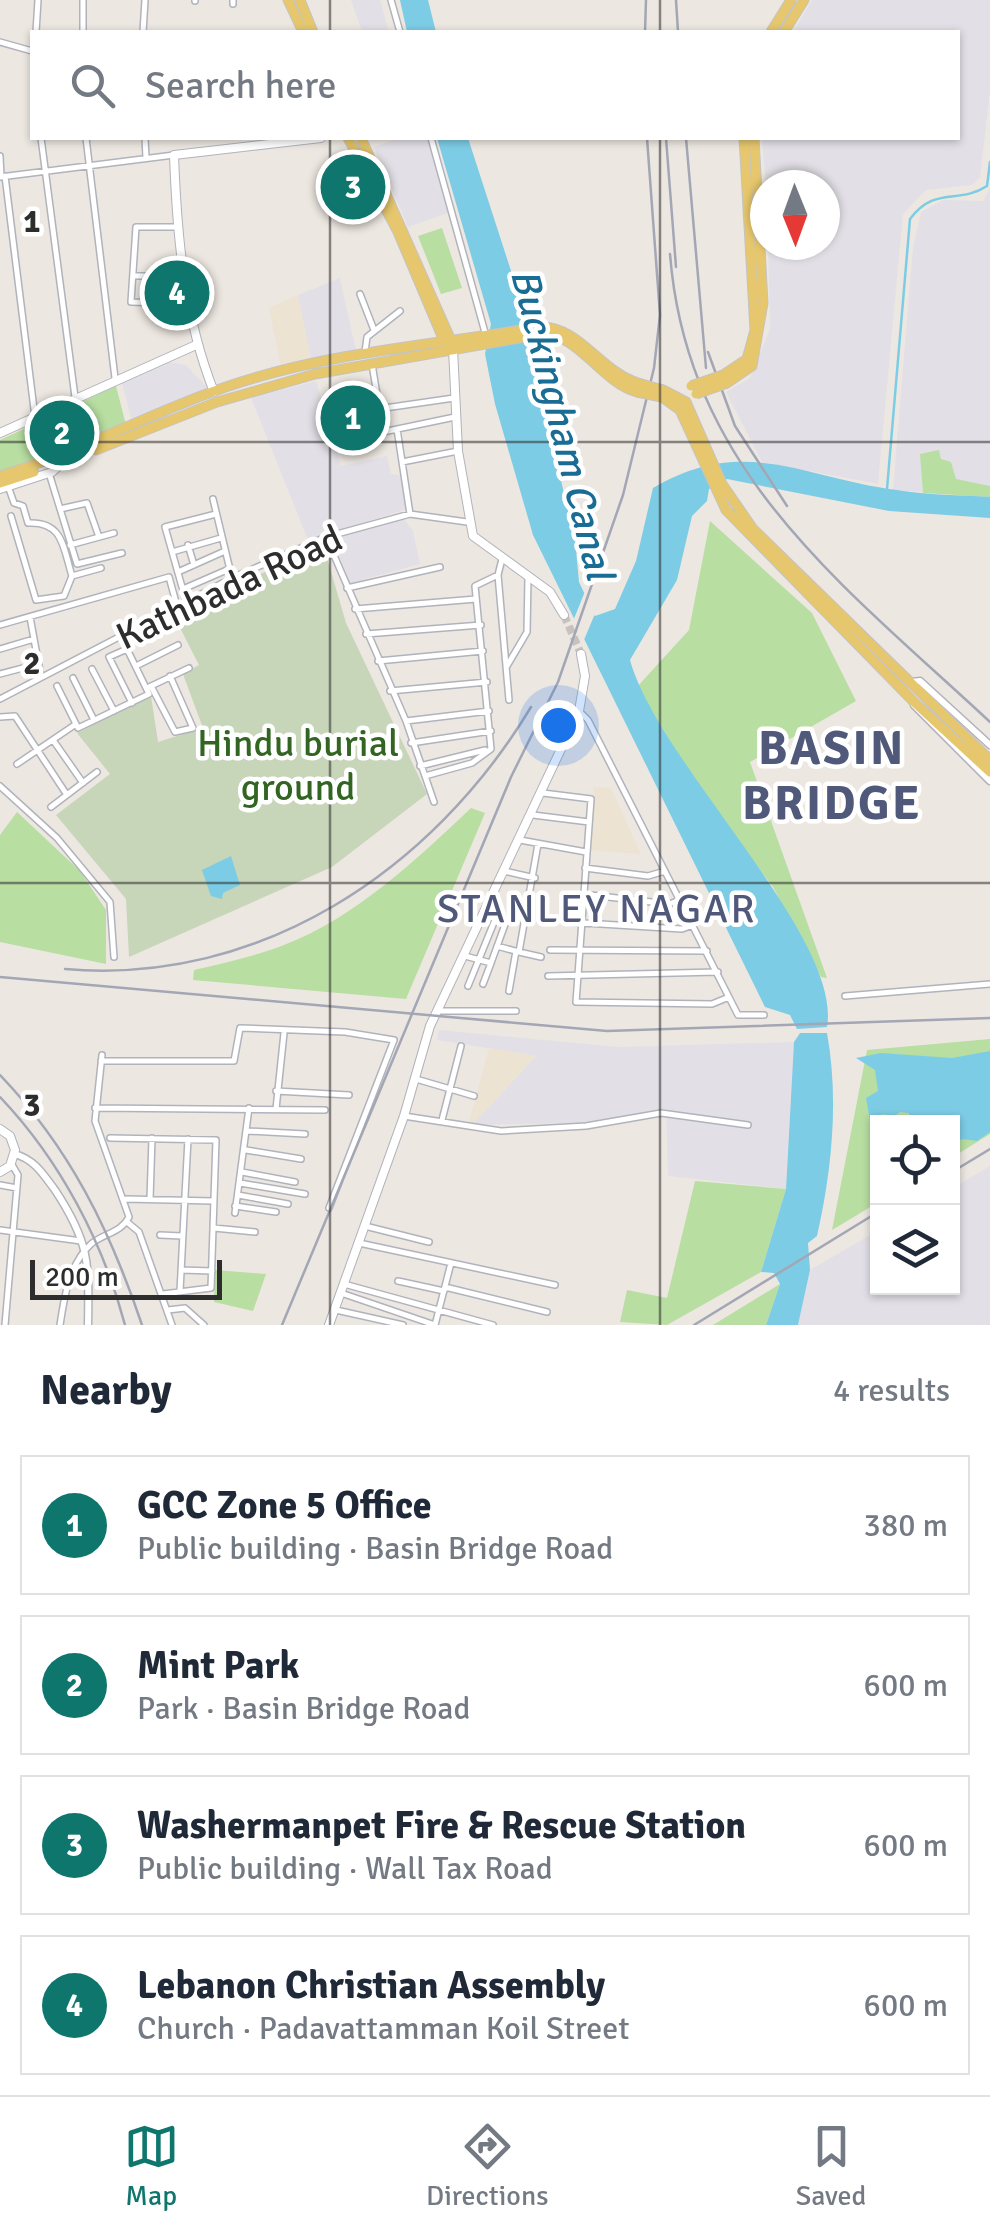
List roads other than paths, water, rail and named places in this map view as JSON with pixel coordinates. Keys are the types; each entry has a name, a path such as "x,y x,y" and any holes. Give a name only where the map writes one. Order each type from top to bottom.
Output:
{"main road":[{"path":"288,0 301,30"},
{"path":"300,0 312,30"},
{"path":"772,30 791,0"},
{"path":"785,30 804,0"},
{"path":"214,392 196,345 188,304 174,155 304,140"},
{"path":"349,140 400,236 449,345"},
{"path":"362,140 449,345 468,522 478,544 550,592 564,615"},
{"path":"744,140 750,186"},
{"path":"754,140 755,170"},
{"path":"665,393 694,390 752,366 763,303 759,260"},
{"path":"2,484 42,463 214,392 320,368 541,330 563,338 607,379 686,402 706,460"},
{"path":"0,433 115,378 196,345"},
{"path":"32,470 62,463 217,402 320,368"},
{"path":"686,402 694,390"},
{"path":"665,393 680,410 718,486 749,536 914,702 988,766"},
{"path":"2,484 49,473 62,463"},
{"path":"718,486 754,529 910,682 988,766"},
{"path":"330,1325 404,1116 430,1026 465,956 483,908 544,793 579,712 584,676 581,654"},
{"path":"0,1119 10,1136 13,1159 0,1172"},
{"path":"0,1130 10,1136"}],"street":[{"path":"36,30 38,0"},
{"path":"83,0 83,30"},
{"path":"143,30 145,0"},
{"path":"392,0 400,30"},
{"path":"0,42 30,50"},
{"path":"41,140 76,398"},
{"path":"86,140 86,165 115,378"},
{"path":"145,140 146,158"},
{"path":"432,140 486,339"},
{"path":"2,176 174,155"},
{"path":"0,156 35,417"},
{"path":"178,226 136,227 131,302 158,306 188,304"},
{"path":"134,276 158,276 158,306"},
{"path":"360,294 374,330"},
{"path":"400,311 374,330 364,343 383,432 458,416"},
{"path":"378,409 456,398"},
{"path":"397,428 410,514"},
{"path":"402,462 458,451"},
{"path":"49,473 77,564 86,565 122,553"},
{"path":"2,484 14,503 23,506 28,523"},
{"path":"213,500 232,578"},
{"path":"60,509 87,503 99,537"},
{"path":"186,601 165,527 216,514"},
{"name":"Kathbada Road","path":"0,699 232,578 326,537 410,514 468,522"},
{"path":"11,516 36,600 64,596 72,576 58,529 49,524 14,526"},
{"path":"70,545 114,533"},
{"path":"326,537 406,721 434,802"},
{"path":"172,552 221,538"},
{"path":"188,545 194,564"},
{"path":"178,572 225,551"},
{"path":"502,560 498,575 509,700"},
{"path":"347,588 440,566"},
{"path":"72,576 101,568"},
{"path":"183,589 230,569"},
{"path":"491,749 475,586 498,575"},
{"path":"506,666 527,632 528,575"},
{"path":"0,625 169,577 177,606"},
{"path":"355,609 477,598"},
{"path":"30,617 40,677"},
{"path":"366,634 480,625"},
{"path":"0,648 34,639"},
{"path":"136,666 178,645"},
{"path":"132,703 109,658 127,649 175,732 193,728 170,676"},
{"path":"378,661 483,651"},
{"path":"0,674 38,664"},
{"path":"17,764 52,739 132,703 170,676 189,668"},
{"path":"92,669 114,711"},
{"path":"73,678 94,720"},
{"path":"390,691 487,682"},
{"path":"910,682 920,682 990,744"},
{"path":"57,686 77,726"},
{"path":"914,702 915,710 990,782"},
{"path":"406,721 489,711"},
{"path":"579,712 588,720 740,1016 764,1015"},
{"path":"0,717 16,716 66,795"},
{"path":"411,743 491,730"},
{"path":"52,739 83,783"},
{"path":"420,766 491,749"},
{"path":"424,776 472,763 491,749"},
{"path":"52,806 98,772"},
{"path":"0,786 58,838 110,902 114,957"},
{"path":"544,793 591,799 576,1002 712,1004 729,997"},
{"path":"532,815 589,822"},
{"path":"520,840 586,852"},
{"path":"509,991 535,878 538,844"},
{"path":"584,868 648,876 665,871"},
{"path":"502,871 535,878"},
{"path":"582,894 669,904 680,900"},
{"path":"483,908 507,919 483,984"},
{"path":"468,986 497,914"},
{"path":"568,922 682,929 693,925"},
{"path":"497,946 541,957"},
{"path":"550,950 708,952"},
{"path":"465,956 491,963"},
{"path":"548,976 718,972"},
{"path":"845,996 990,984"},
{"path":"440,1011 516,1011"},
{"path":"172,1325 139,1232 128,1222 125,1199 96,1125 102,1058 234,1061 240,1028 345,1032 394,1040 329,1208"},
{"path":"276,1110 284,1032"},
{"path":"442,1122 461,1046"},
{"path":"416,1079 474,1096"},
{"path":"276,1091 349,1094"},
{"path":"96,1108 324,1110"},
{"path":"249,1108 235,1209 276,1212"},
{"path":"404,1116 474,1129 586,1126 661,1113 748,1126"},
{"path":"248,1131 305,1134"},
{"path":"110,1138 216,1140 210,1290 163,1294"},
{"path":"150,1199 152,1138"},
{"path":"180,1291 188,1138"},
{"path":"246,1150 301,1159"},
{"path":"4,1325 15,1232 18,1170 13,1159"},
{"path":"13,1159 39,1168 85,1246 88,1325"},
{"path":"242,1172 295,1182"},
{"path":"240,1183 306,1194"},
{"path":"0,1185 17,1188"},
{"path":"238,1196 288,1204"},
{"path":"125,1199 213,1201"},
{"path":"60,1325 66,1286 85,1246 128,1222"},
{"path":"366,1226 430,1242"},
{"path":"213,1228 256,1232"},
{"path":"0,1230 85,1246"},
{"path":"160,1235 183,1236"},
{"path":"359,1243 556,1286"},
{"path":"0,1260 13,1261"},
{"path":"342,1288 435,1325 450,1263"},
{"path":"181,1270 212,1271"},
{"path":"398,1281 547,1312"},
{"path":"342,1288 492,1325"},
{"path":"168,1310 185,1308 204,1325"},
{"path":"336,1310 404,1325"}],"water":[{"path":"400,0 428,0 436,30 407,30"},
{"path":"438,140 469,140 525,314 523,322 575,539 579,582 595,616 615,609 636,561 653,488 686,472 717,464 774,464 897,490 990,497 990,518 889,511 727,479 709,489 707,501 692,516 677,580 630,660 647,701 675,748 779,898 807,946 824,990 827,1027 797,1029 790,1015 765,1007 533,535 495,404 485,354 491,324"},
{"path":"231,856 240,885 223,893 222,899 211,896 202,870"},
{"path":"800,1033 827,1033 833,1109 827,1186 817,1236 808,1243 810,1270 798,1325 766,1325 780,1284 774,1273 761,1272 786,1189 794,1042"},
{"path":"990,1051 990,1132 977,1141 960,1140 960,1115 900,1112 870,1115 870,1120 866,1098 878,1091 875,1070 856,1058 881,1053 952,1058"}],"waterway":[{"path":"887,489 910,219 929,202 987,186 990,162"}],"tunnel":[{"path":"564,615 581,654"}],"railway":[{"path":"645,30 646,0"},
{"path":"676,0 678,30"},
{"path":"282,1325 511,777 558,682 623,495 654,368 660,315 647,140"},
{"path":"666,140 676,267"},
{"path":"686,140 706,368"},
{"path":"670,254 683,331 706,399 740,461 781,518 829,571 990,722"},
{"path":"708,352 735,426 787,506"},
{"path":"65,969 137,969 206,958 272,937 334,906 392,866 444,819 491,766 531,707"},
{"path":"0,977 607,1031 990,1018"},
{"path":"0,1075 47,1132 85,1192 116,1256 142,1325"},
{"path":"0,1097 42,1148 77,1204 105,1263 125,1325"},
{"path":"960,1167 990,1149"},
{"path":"694,1325 870,1217"}],"place":[{"name":"Washermanpet Fire & Rescue Station","path":"353,187"},
{"name":"Lebanon Christian Assembly","path":"177,293"},
{"name":"GCC Zone 5 Office","path":"353,418"},
{"name":"Mint Park","path":"62,433"}],"district":[{"name":"BASIN BRIDGE","path":"832,774"},
{"name":"STANLEY NAGAR","path":"597,908"}],"water label":[{"name":"Buckingham Canal","path":"563,424"}],"park label":[{"name":"Hindu burial ground","path":"298,764"}]}
